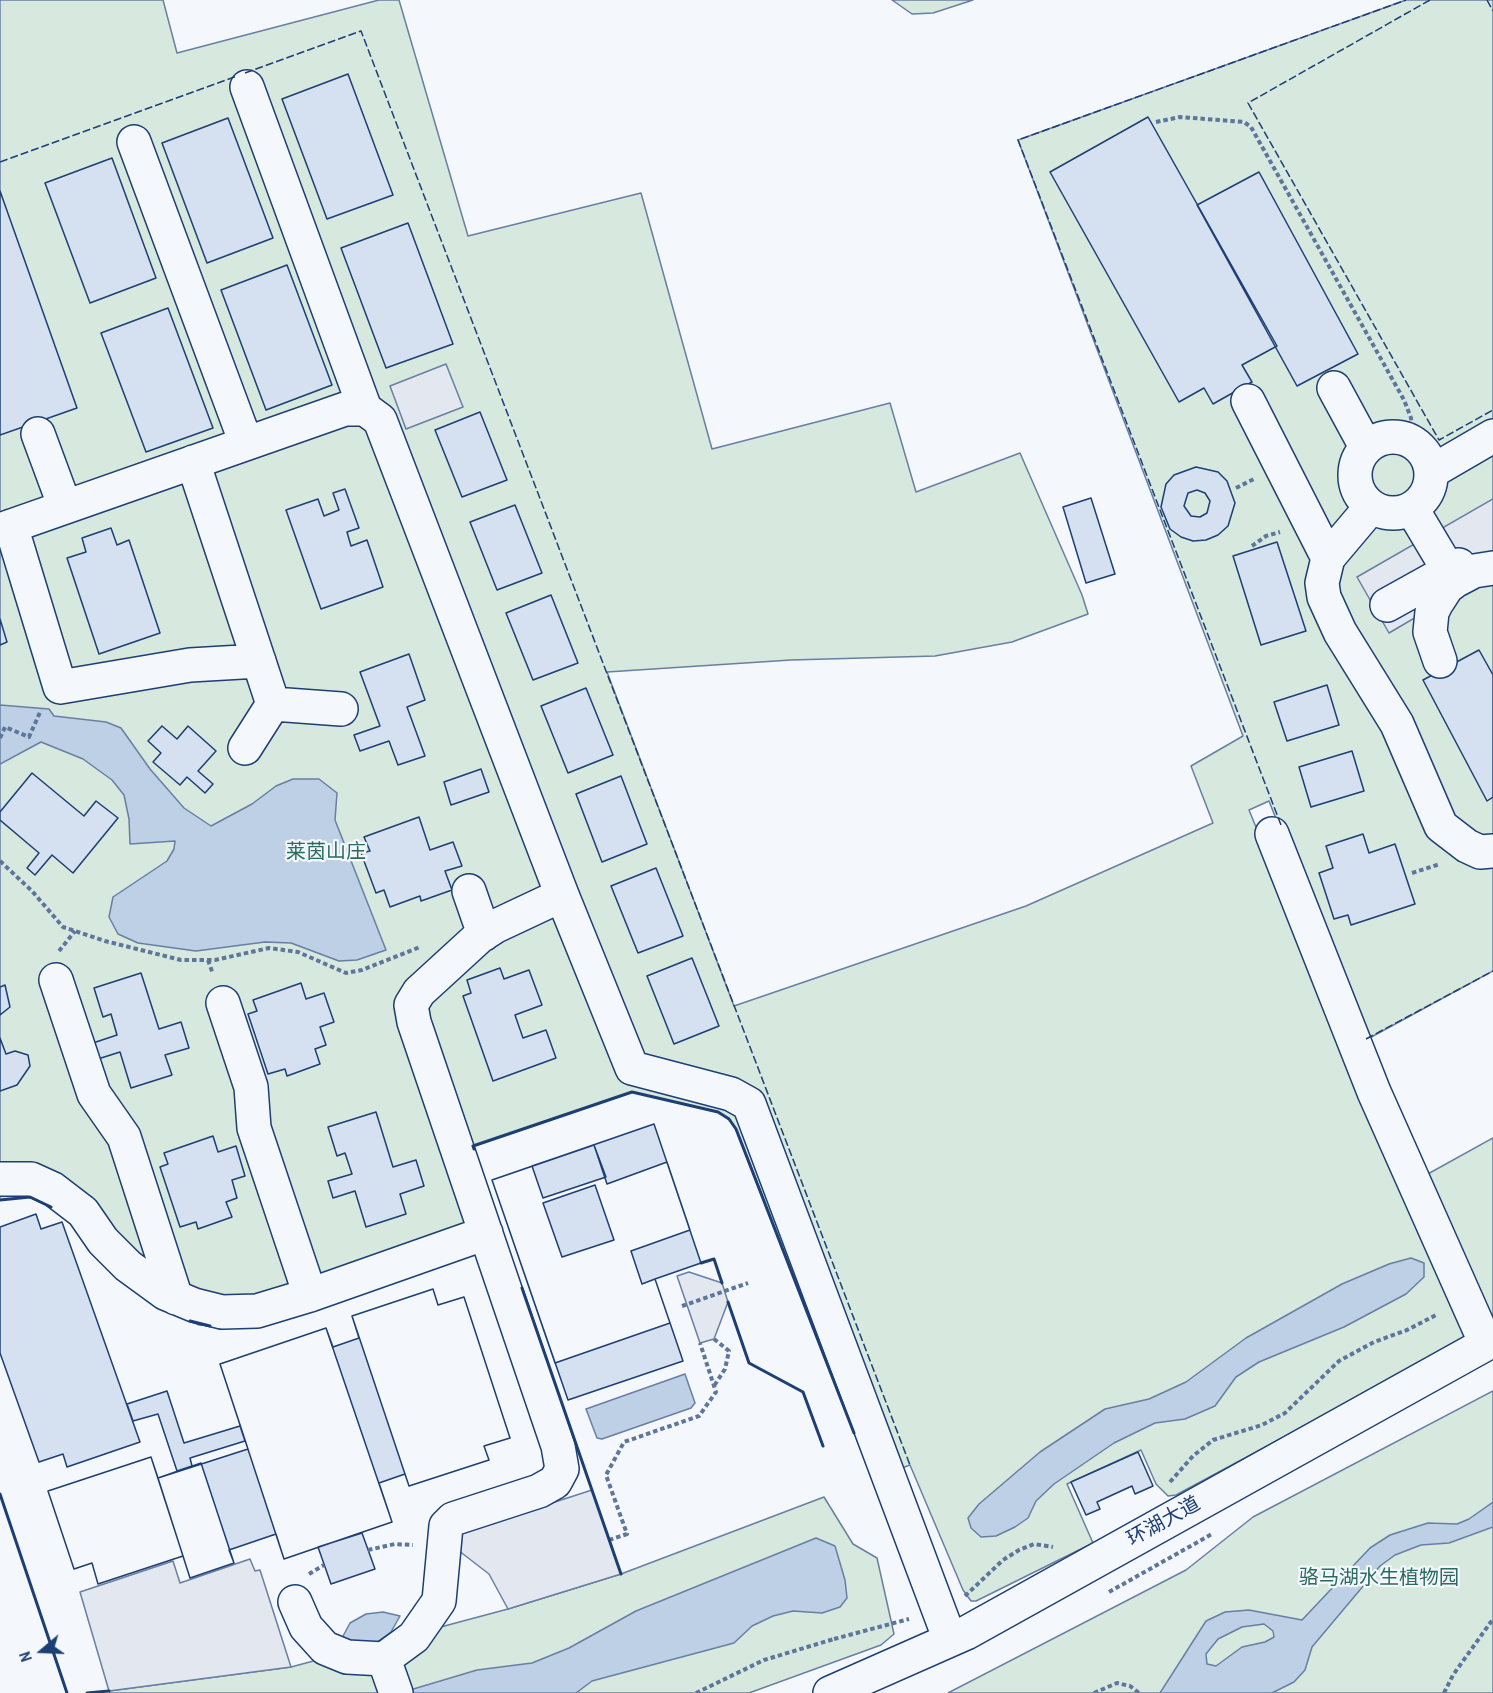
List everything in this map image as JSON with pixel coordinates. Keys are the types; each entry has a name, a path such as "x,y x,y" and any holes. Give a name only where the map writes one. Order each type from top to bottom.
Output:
{"street":[{"path":"247,87 365,409 380,420 562,895 632,1068 731,1094 749,1104 950,1640"},
{"path":"134,142 246,443"},
{"path":"1334,388 1366,447"},
{"path":"1248,401 1328,558"},
{"path":"259,662 190,665 60,687 5,528 345,409 365,409"},
{"path":"38,434 65,507"},
{"path":"1431,472 1493,436"},
{"path":"1388,437 1401,437 1412,442 1422,449 1431,472 1427,493 1412,509 1391,514 1371,507 1362,499 1354,478 1355,467 1366,447 1388,437"},
{"path":"193,462 273,704"},
{"path":"1371,507 1328,558 1322,583 1330,611 1397,724 1441,826 1467,846 1480,852 1493,851"},
{"path":"1412,509 1452,576"},
{"path":"1388,605 1452,576 1493,546"},
{"path":"1452,576 1493,568"},
{"path":"1440,661 1430,632 1432,612 1452,576"},
{"path":"273,704 341,709"},
{"path":"245,748 273,704"},
{"path":"1272,834 1374,1092 1467,1303 1490,1342"},
{"path":"469,891 484,934"},
{"path":"295,1602 306,1627 325,1648 347,1657 384,1659 414,1637 439,1601 446,1526 453,1519 539,1491 555,1482 562,1469 558,1446 414,1022 411,1005 419,992 484,934 562,895"},
{"path":"57,980 94,1094 124,1137 176,1298"},
{"path":"223,1003 251,1087 254,1128 310,1295"},
{"path":"0,1179 31,1179 53,1189 83,1212 103,1241 128,1266 176,1298 222,1312 257,1311 310,1295 486,1233"},
{"name":"环湖大道","path":"830,1693 950,1640 1490,1342"},
{"path":"384,1659 396,1692"}],"path":[{"path":"1156,122 1180,117 1244,122 1251,127 1404,400 1411,418 1412,442"},
{"path":"0,738 5,727 29,737 45,700"},
{"path":"0,861 32,891 63,927 105,941 182,960 215,960 269,948 298,952 346,973 362,970 423,946"},
{"path":"682,1306 748,1283"},
{"path":"1165,1489 1193,1456 1213,1440 1262,1425 1284,1413 1339,1361 1374,1342 1467,1303"},
{"path":"714,1339 729,1351 725,1369 714,1386"},
{"path":"609,1540 627,1534 606,1475 624,1442 699,1416 716,1392 700,1343"},
{"path":"368,1550 395,1544 444,1547"},
{"path":"696,1693 764,1660 939,1609 962,1599 1003,1560 1019,1550 1034,1544 1052,1548 1061,1545"},
{"path":"1444,1693 1453,1675 1493,1619"},
{"path":"834,1639 860,1634"},
{"path":"1094,1693 1117,1683 1130,1686 1139,1693"}],"green space":[{"name":"莱茵山庄","path":"0,0 163,0 177,53 379,0 399,0 468,236 641,193 712,449 890,403 916,492 1020,453 1082,595 1088,614 1012,642 935,656 791,660 607,672 734,1006 1026,906 1213,823 1191,766 1243,736 1018,140 1406,0 1493,0 1493,971 1364,1041 1269,801 1249,810 1380,1130 1469,1334 1459,1343 1176,1495 1168,1496 1156,1484 1141,1450 1067,1484 1093,1543 976,1601 971,1601 963,1590 910,1465 872,1479 736,1129 729,1119 718,1112 632,1092 473,1146 504,1239 231,1327 199,1325 160,1308 57,1209 30,1197 0,1200"},
{"path":"892,0 973,0 933,13 912,14"},
{"path":"1493,1138 1493,1319 1488,1316 1426,1175"},
{"name":"骆马湖水生植物园","path":"1493,1391 1493,1693 948,1693 1186,1570 1253,1517"},
{"path":"824,1497 853,1544 877,1558 894,1634 881,1645 749,1693 110,1693 109,1691 291,1667 508,1609 621,1574"}],"shaded area":[{"path":"446,364 463,407 406,429 390,386"},
{"path":"1493,499 1493,572 1389,633 1357,577"},
{"path":"689,1272 722,1283 728,1302 714,1339 700,1343 677,1276"},
{"path":"592,1490 621,1574 508,1609 489,1574 454,1547 459,1533"},
{"path":"250,1559 255,1571 260,1570 291,1667 109,1691 80,1592 173,1561 180,1583"}],"water":[{"path":"0,705 49,709 54,716 106,722 121,728 150,769 184,808 211,826 252,804 276,786 293,779 319,779 337,793 335,820 386,950 357,960 339,961 291,943 265,942 196,951 138,943 118,934 109,917 113,897 167,861 174,849 175,841 130,844 129,819 124,795 112,780 83,759 41,742 0,764"},
{"path":"1411,1258 1424,1263 1424,1277 1406,1294 1344,1327 1259,1362 1236,1377 1215,1406 1185,1419 1155,1423 1114,1443 1054,1484 1036,1501 1028,1518 1015,1527 996,1536 981,1537 971,1528 968,1518 979,1504 1040,1452 1105,1409 1149,1399 1186,1382 1246,1338 1342,1284 1389,1264"},
{"path":"685,1374 695,1403 691,1408 602,1439 597,1438 586,1409"},
{"path":"1493,1502 1493,1527 1449,1543 1421,1545 1395,1555 1380,1566 1312,1647 1305,1670 1294,1682 1272,1693 1160,1693 1206,1621 1225,1612 1249,1610 1302,1620 1370,1548 1390,1535 1428,1523 1457,1524 1469,1519","holes":["1264,1624 1273,1631 1274,1637 1265,1642 1242,1647 1216,1666 1207,1664 1206,1654 1218,1639 1242,1627"]},
{"path":"816,1538 835,1546 845,1580 847,1598 840,1607 822,1613 793,1611 773,1616 752,1626 734,1643 592,1681 576,1693 400,1693 477,1670 532,1663 569,1648 636,1611"},
{"path":"383,1612 400,1616 391,1632 377,1642 357,1644 342,1638 350,1623 366,1614"}],"building":[{"path":"348,74 393,195 327,219 282,99"},
{"path":"1148,117 1277,346 1242,365 1252,382 1213,404 1204,388 1179,402 1050,172"},
{"path":"228,118 273,238 207,263 162,143"},
{"path":"112,158 156,278 90,303 45,183"},
{"path":"1259,172 1358,354 1297,386 1197,205"},
{"path":"0,191 77,408 0,435"},
{"path":"408,223 453,344 386,368 341,248"},
{"path":"287,265 332,385 266,410 221,290"},
{"path":"168,308 213,428 146,452 101,333"},
{"path":"480,412 507,480 462,497 435,430"},
{"path":"1196,467 1218,472 1227,481 1235,503 1228,526 1218,535 1206,540 1193,541 1181,537 1170,529 1161,507 1166,484 1174,475","holes":["1197,490 1205,493 1210,501 1207,513 1200,517 1191,516 1184,506 1188,493"]},
{"path":"345,489 359,528 347,532 351,546 367,540 383,587 321,609 286,510 318,499 324,516 339,510 333,493"},
{"path":"1091,498 1115,574 1086,583 1063,507"},
{"path":"515,505 542,573 497,590 470,522"},
{"path":"111,528 117,545 129,540 160,633 99,654 67,558 86,552 82,538"},
{"path":"1277,542 1306,631 1261,645 1233,556"},
{"path":"551,595 578,663 533,680 506,613"},
{"path":"0,619 7,642 0,645"},
{"path":"1479,650 1493,675 1493,797 1487,801 1423,680"},
{"path":"409,654 425,700 407,707 425,756 398,765 389,741 360,751 354,735 380,726 360,672"},
{"path":"1327,685 1339,725 1287,741 1274,702"},
{"path":"586,688 613,755 568,773 541,706"},
{"path":"162,726 177,739 188,726 216,751 198,771 213,784 205,793 187,777 180,785 153,762 161,753 148,741"},
{"path":"1352,751 1364,791 1311,807 1299,767"},
{"path":"481,769 489,792 451,805 444,782"},
{"path":"32,773 84,816 96,801 118,818 73,873 52,855 35,875 27,868 39,853 0,820 0,812"},
{"path":"621,776 647,844 602,862 576,794"},
{"path":"419,817 430,850 453,842 462,866 445,871 452,890 421,901 420,896 390,907 384,890 376,893 361,853 370,851 364,837"},
{"path":"1363,834 1369,853 1395,844 1415,904 1351,925 1348,915 1334,919 1319,873 1333,868 1326,846"},
{"path":"656,868 683,936 638,953 611,886"},
{"path":"692,958 719,1026 674,1044 647,976"},
{"path":"500,968 504,979 529,970 542,1005 515,1015 523,1038 546,1030 556,1058 493,1081 463,996 471,993 467,980"},
{"path":"141,973 159,1029 181,1022 189,1048 165,1055 172,1075 131,1088 120,1052 98,1059 93,1043 117,1035 111,1014 103,1017 94,988"},
{"path":"301,983 306,999 324,993 334,1022 320,1027 326,1045 315,1049 320,1064 287,1076 285,1069 268,1074 248,1014 257,1011 253,1000"},
{"path":"5,985 10,1007 0,1015 0,987"},
{"path":"0,1038 6,1054 15,1051 28,1055 30,1066 17,1085 0,1091"},
{"path":"376,1112 393,1167 416,1160 424,1186 400,1194 406,1214 366,1227 355,1191 333,1198 328,1181 352,1174 345,1153 337,1156 328,1127"},
{"path":"654,1124 701,1263 655,1279 683,1361 568,1400 492,1180"},
{"path":"213,1136 218,1152 236,1146 245,1176 232,1180 237,1198 226,1202 232,1217 198,1229 196,1222 180,1227 160,1167 168,1164 164,1153"},
{"path":"594,1145 607,1184 667,1162 690,1230 631,1251 642,1284 655,1279 670,1323 555,1363 492,1180"},
{"path":"594,1145 606,1177 543,1198 532,1166"},
{"path":"595,1185 614,1240 562,1257 543,1203"},
{"path":"36,1214 41,1229 62,1222 140,1442 67,1467 63,1454 39,1462 0,1353 0,1227"},
{"path":"433,1289 438,1305 464,1297 510,1438 484,1446 489,1460 409,1486 405,1474 379,1483 392,1522 284,1559 276,1534 229,1550 234,1563 190,1578 183,1556 98,1584 92,1563 74,1569 48,1491 151,1457 158,1478 248,1449 220,1364 326,1328 333,1347 359,1338 352,1316"},
{"path":"433,1289 438,1305 464,1297 510,1438 484,1446 489,1460 409,1486 352,1316"},
{"path":"326,1328 392,1522 284,1559 220,1364"},
{"path":"167,1391 184,1443 240,1426 245,1441 190,1458 192,1466 177,1471 158,1414 133,1421 127,1404"},
{"path":"1138,1452 1153,1486 1135,1494 1132,1486 1097,1502 1100,1509 1086,1515 1071,1482"},
{"path":"151,1457 183,1556 98,1584 92,1563 74,1569 48,1491"},
{"path":"201,1463 234,1563 190,1578 158,1478"},
{"path":"362,1533 375,1569 331,1584 318,1547"}],"fence":[{"path":"1281,825 1018,140 1406,0"},
{"path":"1430,0 1248,103 1439,440 1493,410"},
{"path":"1487,0 1493,11"},
{"path":"245,73 361,31 910,1465"},
{"path":"0,162 237,76"},
{"path":"1366,1039 1493,971"}],"wall":[{"path":"474,1149 473,1146 632,1092 718,1112 729,1119 736,1129 854,1433"},
{"path":"0,1200 30,1197 51,1207"},
{"path":"701,1263 714,1259 722,1283"},
{"path":"522,1288 621,1574"},
{"path":"728,1302 749,1363 803,1392 823,1446"},
{"path":"190,1321 210,1326"},
{"path":"0,1494 67,1693"},
{"path":"87,1693 109,1691"}]}
